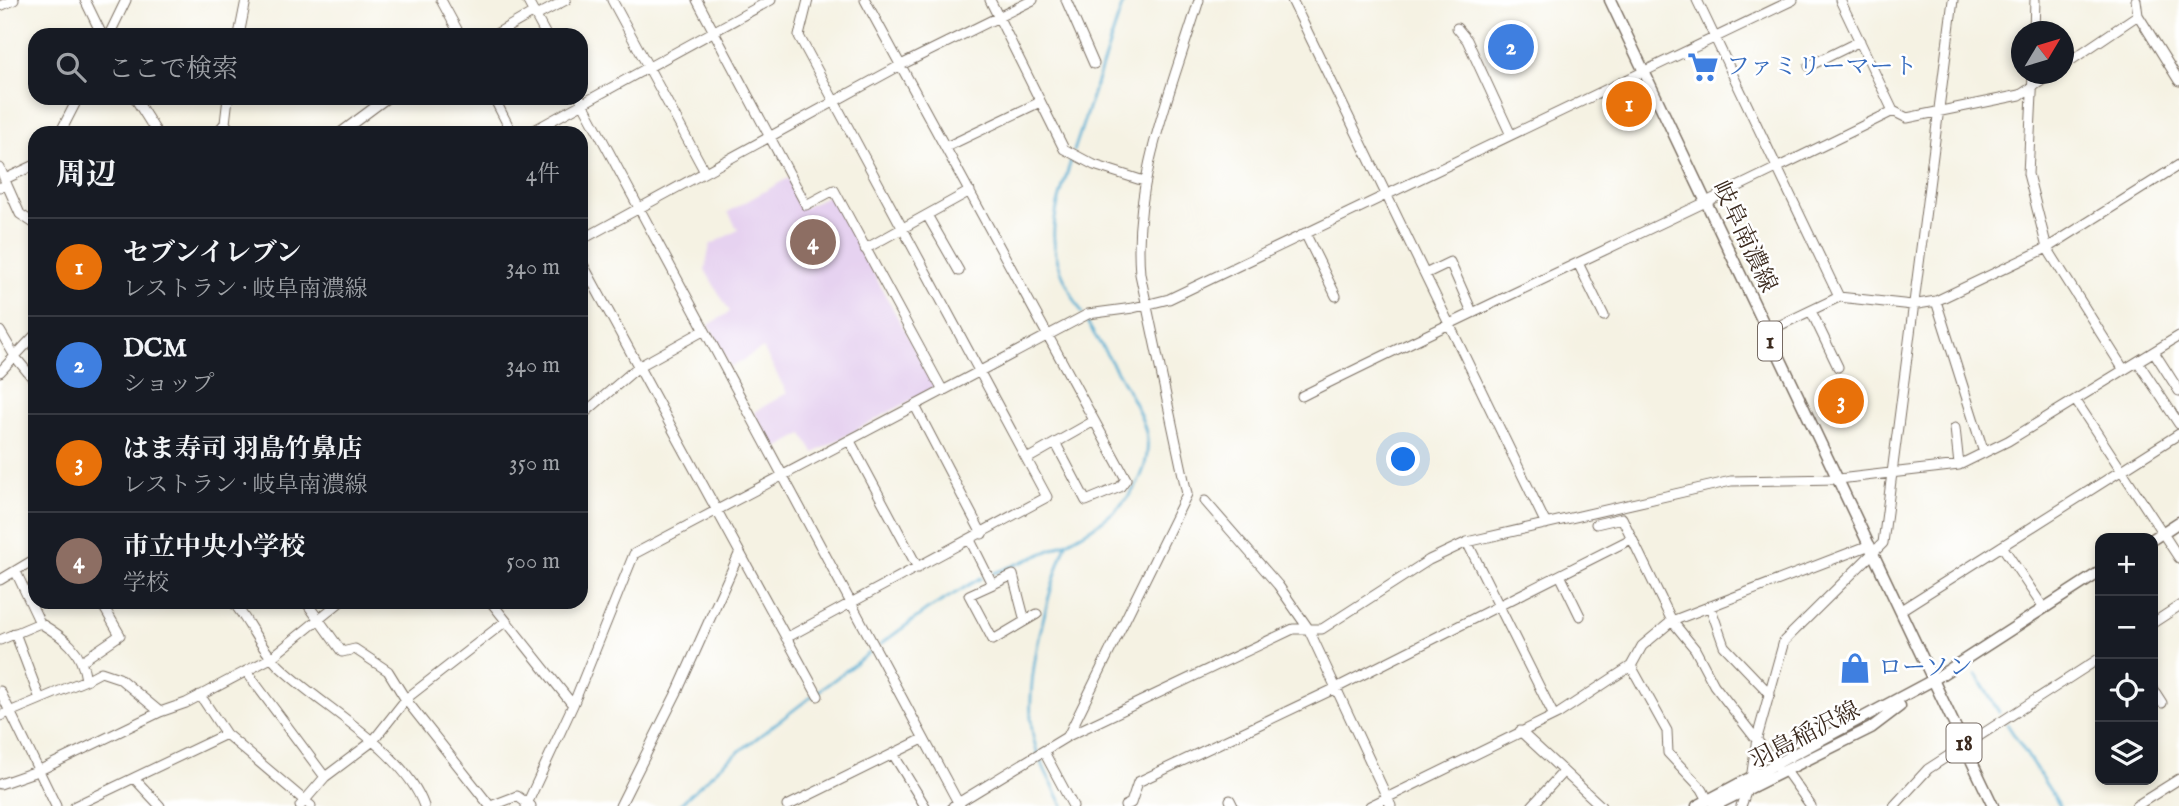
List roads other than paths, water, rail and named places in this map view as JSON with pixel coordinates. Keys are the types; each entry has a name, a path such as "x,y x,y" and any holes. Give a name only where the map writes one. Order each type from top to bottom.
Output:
{"main road":[{"name":"岐阜南濃線","path":"1609,0 1933,680"},
{"path":"2158,535 2179,522"},
{"name":"羽島稲沢線","path":"1697,806 1747,790 1933,680 2095,575"},
{"name":"18","path":"1933,680 1993,806"},
{"name":"羽島稲沢線","path":"1711,803 1751,779 1781,768"}],"street":[{"path":"0,6 14,0"},
{"path":"85,0 99,28"},
{"path":"112,28 126,0"},
{"path":"240,28 246,0"},
{"path":"441,0 456,28"},
{"path":"527,0 543,28"},
{"path":"508,28 566,0"},
{"path":"612,0 705,172"},
{"path":"697,0 806,205 834,190 943,391"},
{"path":"750,13 752,0"},
{"path":"588,98 649,68 771,0"},
{"path":"786,638 1047,497 799,36 808,0"},
{"path":"865,0 1126,480 1120,487 1086,501 1056,444"},
{"path":"990,0 1064,149 1094,165 1144,181"},
{"path":"588,236 901,65 1033,0"},
{"path":"1066,0 1094,64"},
{"path":"1068,736 1187,494 1140,274 1137,239 1144,181 1199,0"},
{"path":"1292,0 1546,524"},
{"path":"1697,0 1839,297"},
{"path":"311,609 342,652 355,649 388,671 405,700 490,806 517,796 528,805 573,705 634,554 1088,314 1169,299 1643,69 1793,0"},
{"path":"1840,0 1893,110 1907,118 2020,95 2037,84"},
{"path":"1741,806 1751,779 1757,738 1784,641 1872,550 1883,542 1953,0"},
{"path":"2035,0 2035,21"},
{"path":"2136,0 2138,15 2179,81"},
{"path":"2074,58 2138,15"},
{"path":"1457,28 1467,40 1510,133"},
{"path":"1809,66 1860,41"},
{"path":"2033,84 2028,174 2047,248 2124,370"},
{"path":"946,147 1040,102"},
{"path":"64,126 74,105"},
{"path":"139,105 153,126"},
{"path":"223,126 227,105"},
{"path":"351,126 378,105"},
{"path":"498,105 508,126"},
{"path":"541,126 575,105"},
{"path":"584,105 957,805 1068,736 1293,629 1322,629 1429,560 1467,541 1731,481 1839,479 1959,465 2076,401 2179,336"},
{"path":"1302,396 1472,312 1705,204 1893,110"},
{"path":"1766,332 1839,297 1912,305 1936,301 2047,248 2179,165"},
{"path":"0,168 4,184 20,214 28,219"},
{"path":"4,184 28,170"},
{"path":"865,248 970,191"},
{"path":"927,215 958,271"},
{"path":"1305,233 1336,296"},
{"path":"1425,274 1450,262 1472,312"},
{"path":"1578,263 1604,316"},
{"path":"588,274 818,696"},
{"path":"1936,301 1984,453"},
{"path":"1811,311 1838,367"},
{"path":"0,331 16,358 28,371"},
{"path":"588,410 638,367 703,331"},
{"path":"0,372 28,343"},
{"path":"2154,352 2179,391"},
{"path":"2138,362 2179,424"},
{"path":"2076,401 2121,471 2155,533"},
{"path":"915,406 982,534"},
{"path":"1027,459 1094,421"},
{"path":"1955,428 1959,465"},
{"path":"1901,610 2179,434"},
{"path":"850,441 918,568"},
{"path":"1205,501 1278,585 1308,628 1334,689 1389,802"},
{"path":"1596,524 1622,518 1672,621 1695,649 1714,685 1811,806"},
{"path":"2158,537 2179,558"},
{"path":"1125,806 1131,803 1138,782 1334,689 1631,539"},
{"path":"970,540 992,584"},
{"path":"1467,541 1554,716"},
{"path":"2002,546 2043,607"},
{"path":"1370,806 1389,802 1520,731 1554,716 1631,666 1642,646 1672,621 1872,550"},
{"path":"620,806 678,690 739,554"},
{"path":"0,580 28,564"},
{"path":"16,572 28,597"},
{"path":"1025,621 1013,575 969,595 993,639 1025,621 1037,614"},
{"path":"1560,575 1580,616"},
{"path":"1710,606 1724,646 1770,694"},
{"path":"2158,621 2179,606"},
{"path":"34,609 40,622 68,640 82,661 86,680"},
{"path":"82,661 120,635 105,609"},
{"path":"238,609 271,658 390,757 424,806"},
{"path":"0,784 40,770 200,695 271,658 330,609"},
{"path":"497,609 573,705"},
{"path":"200,695 226,734 304,804 325,777 373,741 405,700 506,621"},
{"path":"0,640 40,622"},
{"path":"15,633 40,699"},
{"path":"1894,806 1928,769 2098,659"},
{"path":"1631,666 1667,731 1668,753 1702,789 1711,803"},
{"path":"246,671 325,777"},
{"path":"0,716 101,672 119,678 160,712"},
{"path":"0,691 56,806"},
{"path":"2158,697 2162,703"},
{"path":"1520,731 1601,806"},
{"path":"75,806 226,734"},
{"path":"787,806 923,738"},
{"path":"893,754 925,806"},
{"path":"1041,754 1073,806"},
{"path":"1532,806 1563,772"},
{"path":"134,778 160,806"},
{"path":"2136,806 2179,779"}],"waterway":[{"path":"1074,151 1124,0"},
{"path":"1072,158 1058,203 1054,237 1061,271 1082,313"},
{"path":"994,573 1069,541 1094,526 1117,509 1134,488 1145,465 1147,438 1138,411 1085,319"},
{"path":"1063,806 1036,748 1031,701 1033,674 1044,617 1066,544"},
{"path":"881,644 927,610 981,578"},
{"path":"819,691 869,653"},
{"path":"1976,675 1999,712"},
{"path":"678,806 724,763 812,696"},
{"path":"2007,724 2060,806"}],"place":[{"name":"DCM","path":"1511,47"},
{"name":"ファミリーマート","path":"1703,67"},
{"name":"セブンイレブン","path":"1629,104"},
{"name":"市立中央小学校","path":"813,242"},
{"name":"はま寿司 羽島竹鼻店","path":"1841,401"},
{"name":"ローソン","path":"1855,668"}]}
